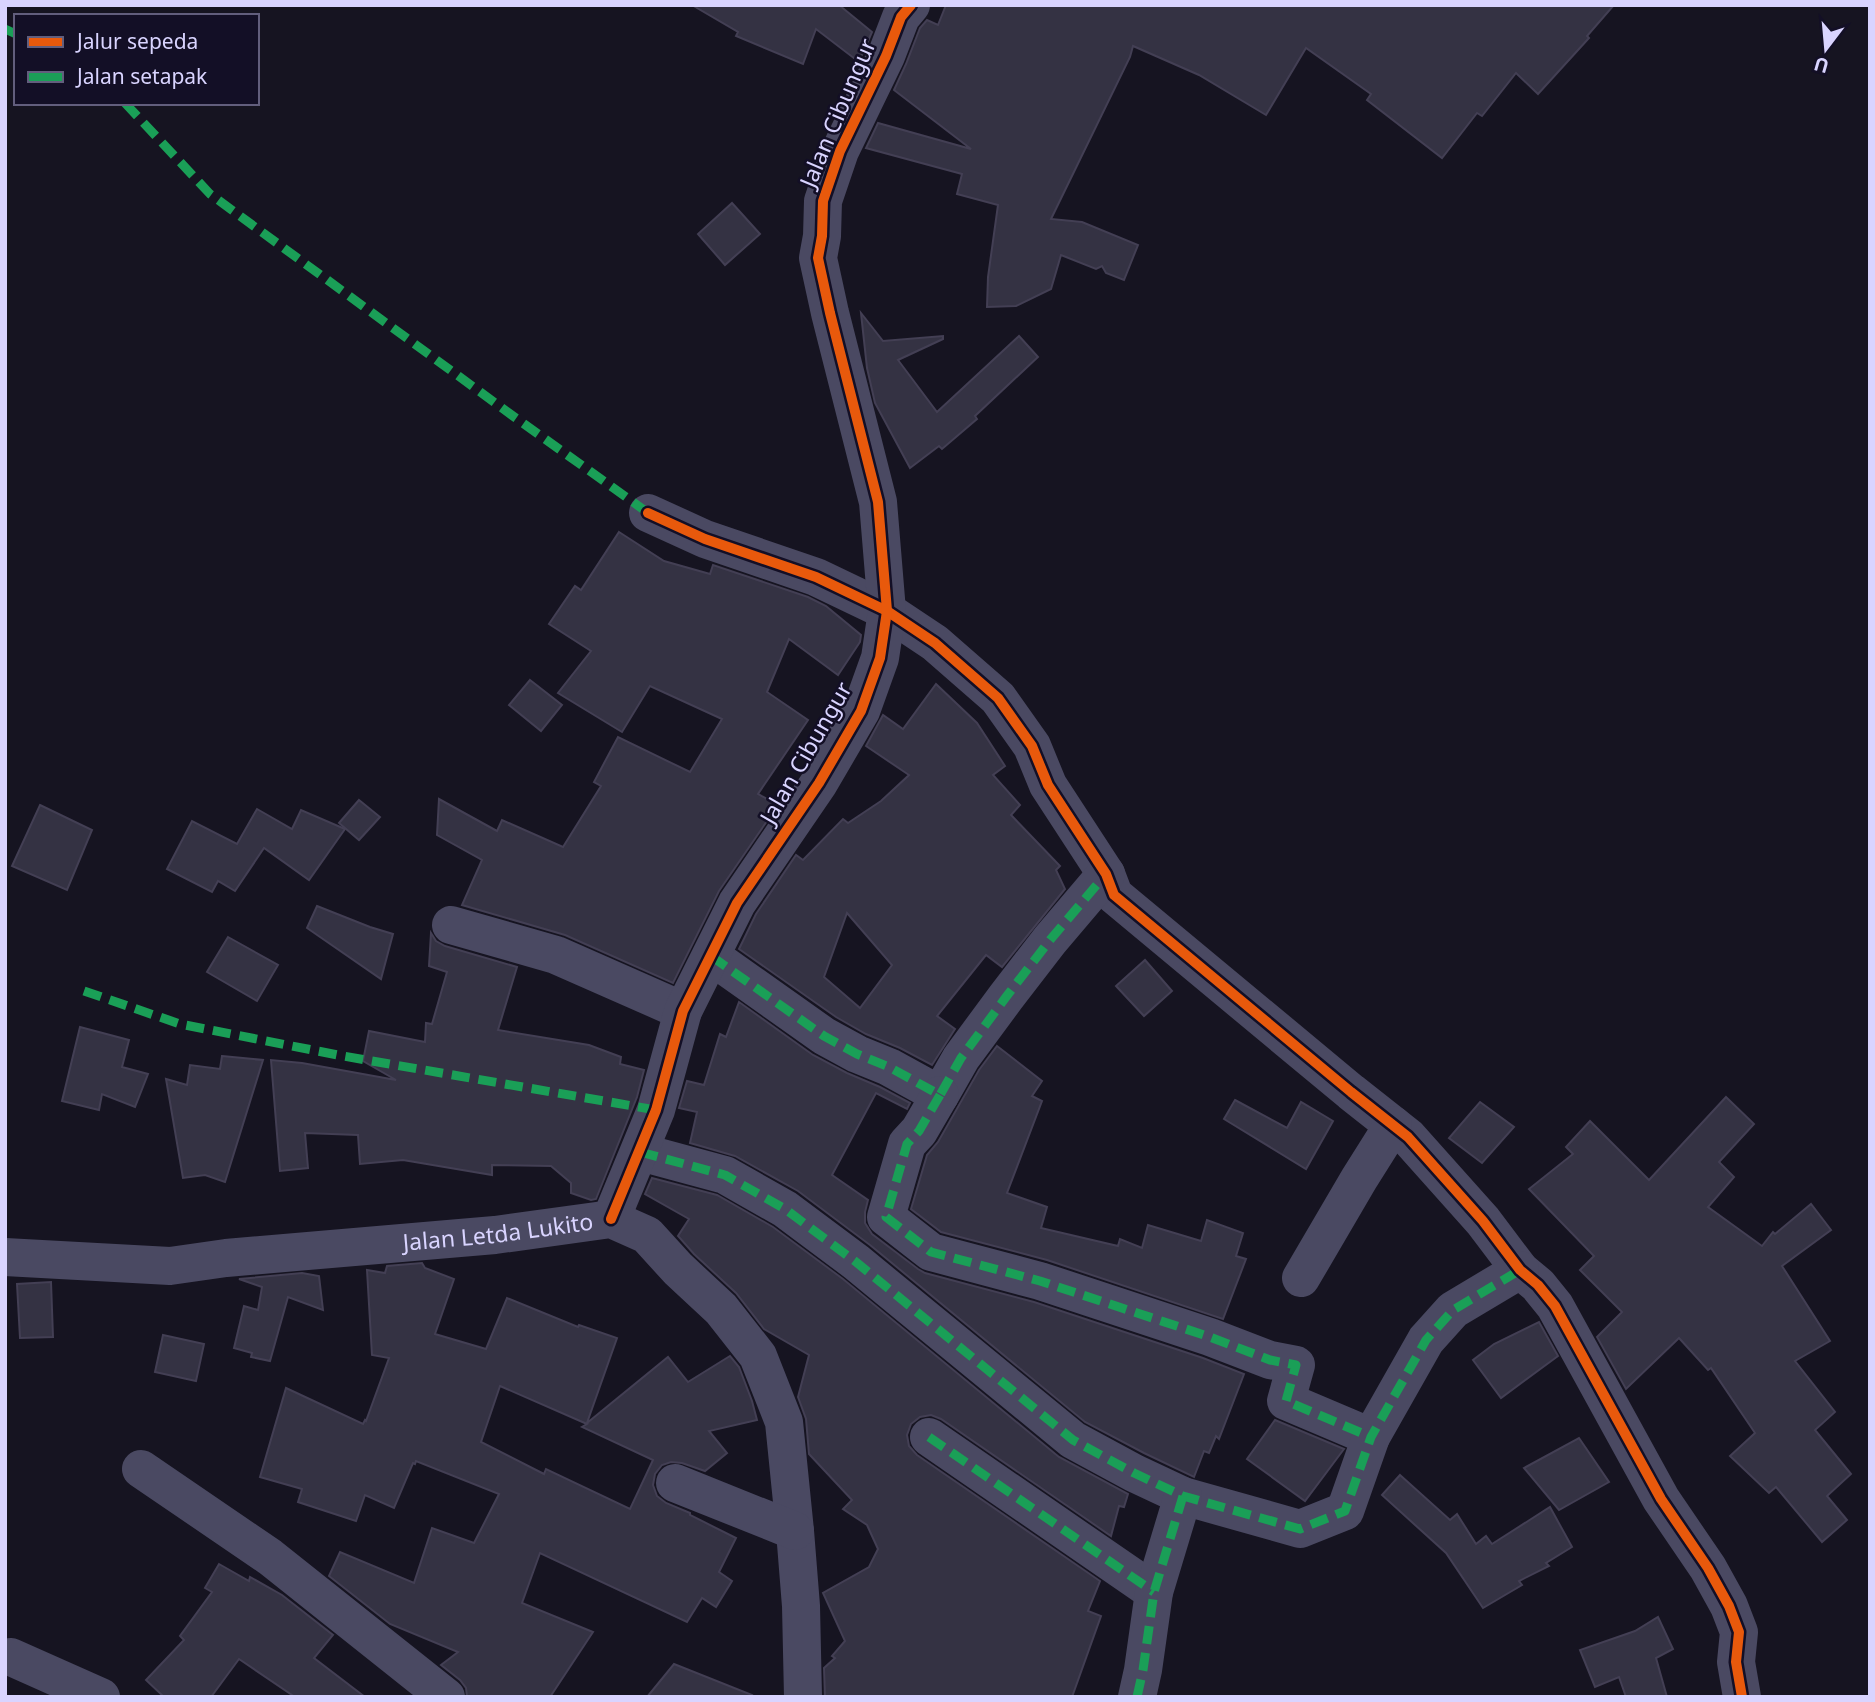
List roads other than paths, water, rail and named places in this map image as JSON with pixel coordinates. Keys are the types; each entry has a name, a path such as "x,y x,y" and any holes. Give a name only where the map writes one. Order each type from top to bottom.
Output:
{"street":[{"name":"Jalan Cibungur","path":"611,1219 656,1110 683,1010 737,904 819,783 861,711 880,658 887,611 878,502 818,258 823,201 840,151 886,56 901,17 911,5"},
{"path":"648,513 705,539 816,577 887,611 935,643 998,698 1032,746 1048,785 1106,874 1114,895 1416,1144 1520,1270 1538,1285 1555,1306 1661,1499 1708,1568 1729,1606 1738,1632 1736,1661 1742,1697"},
{"path":"1106,874 1050,940 961,1058 919,1131 907,1144 886,1217 931,1252 1040,1281 1210,1336 1270,1360 1296,1365 1286,1401 1371,1437"},
{"path":"451,925 556,955 683,1010"},
{"path":"711,956 824,1036 940,1095"},
{"path":"1301,1278 1393,1125"},
{"path":"640,1152 725,1175 785,1209 856,1262 1073,1440 1183,1496 1300,1530 1345,1511 1371,1437 1426,1340 1453,1310 1520,1270"},
{"name":"Jalan Letda Lukito","path":"5,1257 170,1266 226,1258 495,1235 611,1219 647,1235 678,1269 721,1309 758,1356 784,1422 796,1531 803,1697"},
{"path":"929,1437 1154,1592"},
{"path":"141,1469 270,1557 446,1697"},
{"path":"676,1483 796,1531"},
{"path":"1137,1697 1154,1592 1183,1496"},
{"path":"11,1657 101,1697"}]}
